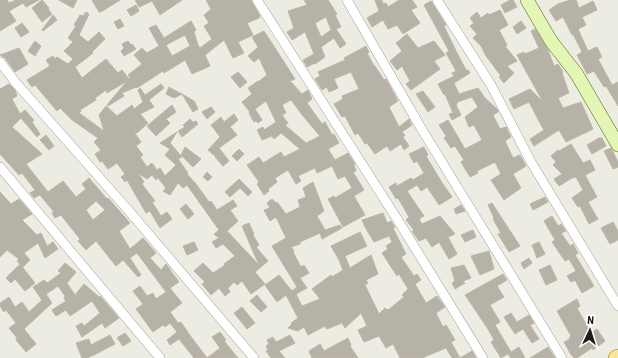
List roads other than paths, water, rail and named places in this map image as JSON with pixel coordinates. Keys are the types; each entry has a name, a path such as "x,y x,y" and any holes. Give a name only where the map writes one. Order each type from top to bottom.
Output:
{"street":[{"path":"257,0 483,358"},
{"path":"346,0 420,128 562,358"},
{"path":"437,0 491,85 531,162 618,306"},
{"path":"527,0 550,41 576,73 618,145"},
{"path":"0,62 16,83 129,211 254,358"},
{"path":"0,167 160,358"}]}
